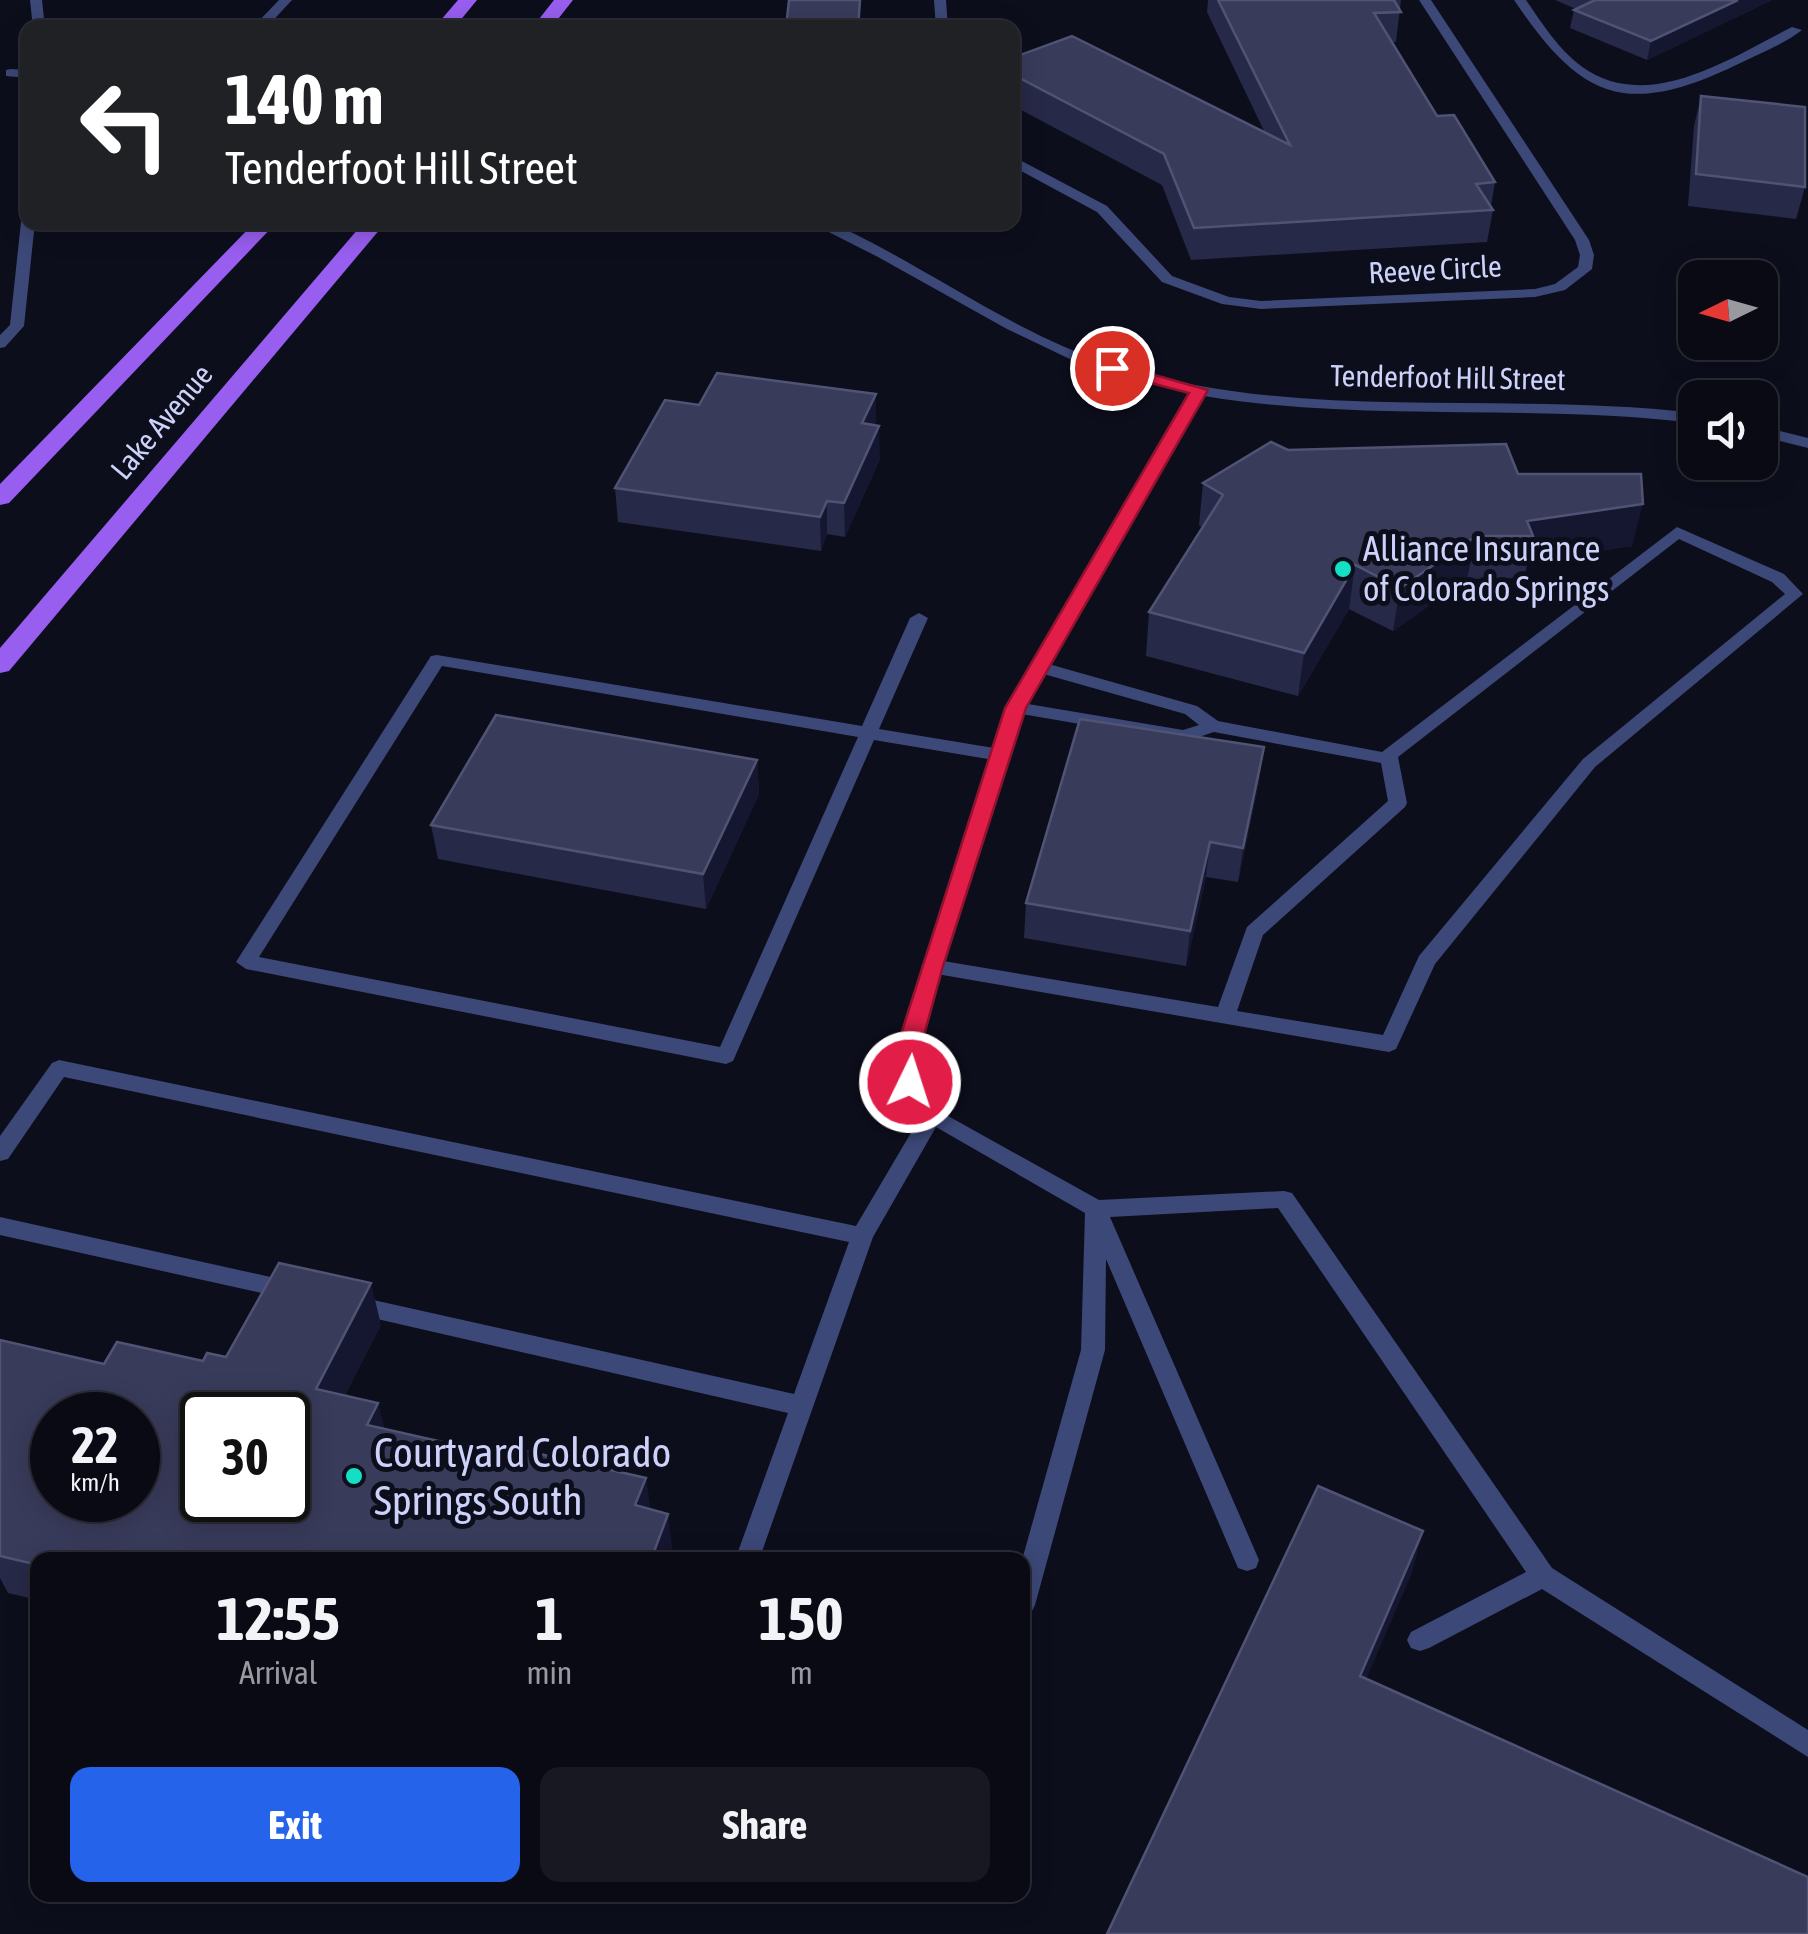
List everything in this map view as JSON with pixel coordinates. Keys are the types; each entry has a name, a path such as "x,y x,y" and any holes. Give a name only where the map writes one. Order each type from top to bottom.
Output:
{"main road":[{"path":"450,20 468,0"},
{"path":"548,20 564,0"},
{"name":"Lake Avenue","path":"0,498 259,230"},
{"name":"Lake Avenue","path":"0,666 369,230"}],"street":[{"path":"266,20 286,0"},
{"name":"Reeve Circle","path":"1020,164 1102,209 1167,279 1226,301 1261,306 1534,293 1560,287 1585,269 1588,255 1582,240 1425,0"},
{"path":"1520,0 1550,44 1581,73 1601,83 1632,89 1684,82 1802,33 1808,13"},
{"path":"11,74 20,74"},
{"path":"0,344 18,326 27,230"},
{"name":"Tenderfoot Hill Street","path":"834,230 900,260 1082,359 1199,390 1292,402 1616,410 1678,416"},
{"path":"0,328 18,326"},
{"path":"1199,390 1016,708 908,1050 910,1082 932,1115 1096,1209 1284,1199 1543,1576 1808,1745"},
{"path":"1778,435 1808,443"},
{"path":"932,966 1225,1016 1390,1044 1426,960 1588,763 1795,594 1778,578 1677,532 1389,755 1398,803 1254,932 1225,1016"},
{"path":"920,618 865,733 726,1056 246,962 437,660 865,733 1000,756"},
{"path":"1039,667 1192,710 1214,726 1390,759"},
{"path":"1016,708 1184,736 1214,726"},
{"path":"0,1153 59,1068 862,1236"},
{"path":"750,1552 862,1236 932,1115"},
{"path":"1096,1209 1247,1560"},
{"path":"1030,1577 1093,1350 1096,1209"},
{"path":"0,1226 802,1406"},
{"path":"1420,1640 1543,1576"}],"building":[{"path":"789,0 860,0 859,20 787,20"},
{"path":"1218,0 1394,0 1401,12 1374,13 1437,116 1454,115 1495,182 1476,184 1493,210 1194,228 1164,154 1020,78 1020,55 1072,36 1290,145"},
{"path":"1595,0 1738,0 1651,41 1574,10"},
{"path":"1701,96 1805,107 1805,187 1696,174"},
{"path":"717,373 876,394 862,423 879,426 844,503 827,501 820,517 615,488 665,400 699,405"},
{"path":"1271,442 1288,450 1506,444 1518,474 1641,474 1643,504 1527,521 1533,536 1476,536 1400,588 1355,565 1304,653 1149,612 1223,495 1203,483"},
{"path":"496,715 757,760 703,874 431,825"},
{"path":"1080,719 1264,747 1243,848 1210,842 1190,931 1026,903"},
{"path":"279,1263 371,1283 316,1389 378,1403 367,1425 496,1454 500,1445 646,1478 635,1505 668,1514 654,1552 30,1552 30,1563 0,1556 0,1340 104,1364 117,1342 203,1361 207,1353 226,1357"},
{"path":"1318,1486 1423,1531 1360,1676 1808,1877 1808,1934 1107,1934"}],"place":[{"name":"Alliance Insurance of Colorado Springs","path":"1343,569"},
{"name":"Courtyard Colorado Springs South","path":"354,1476"}],"route":[{"path":"910,1082 908,1050 1016,708 1199,390 1112,368"}]}
